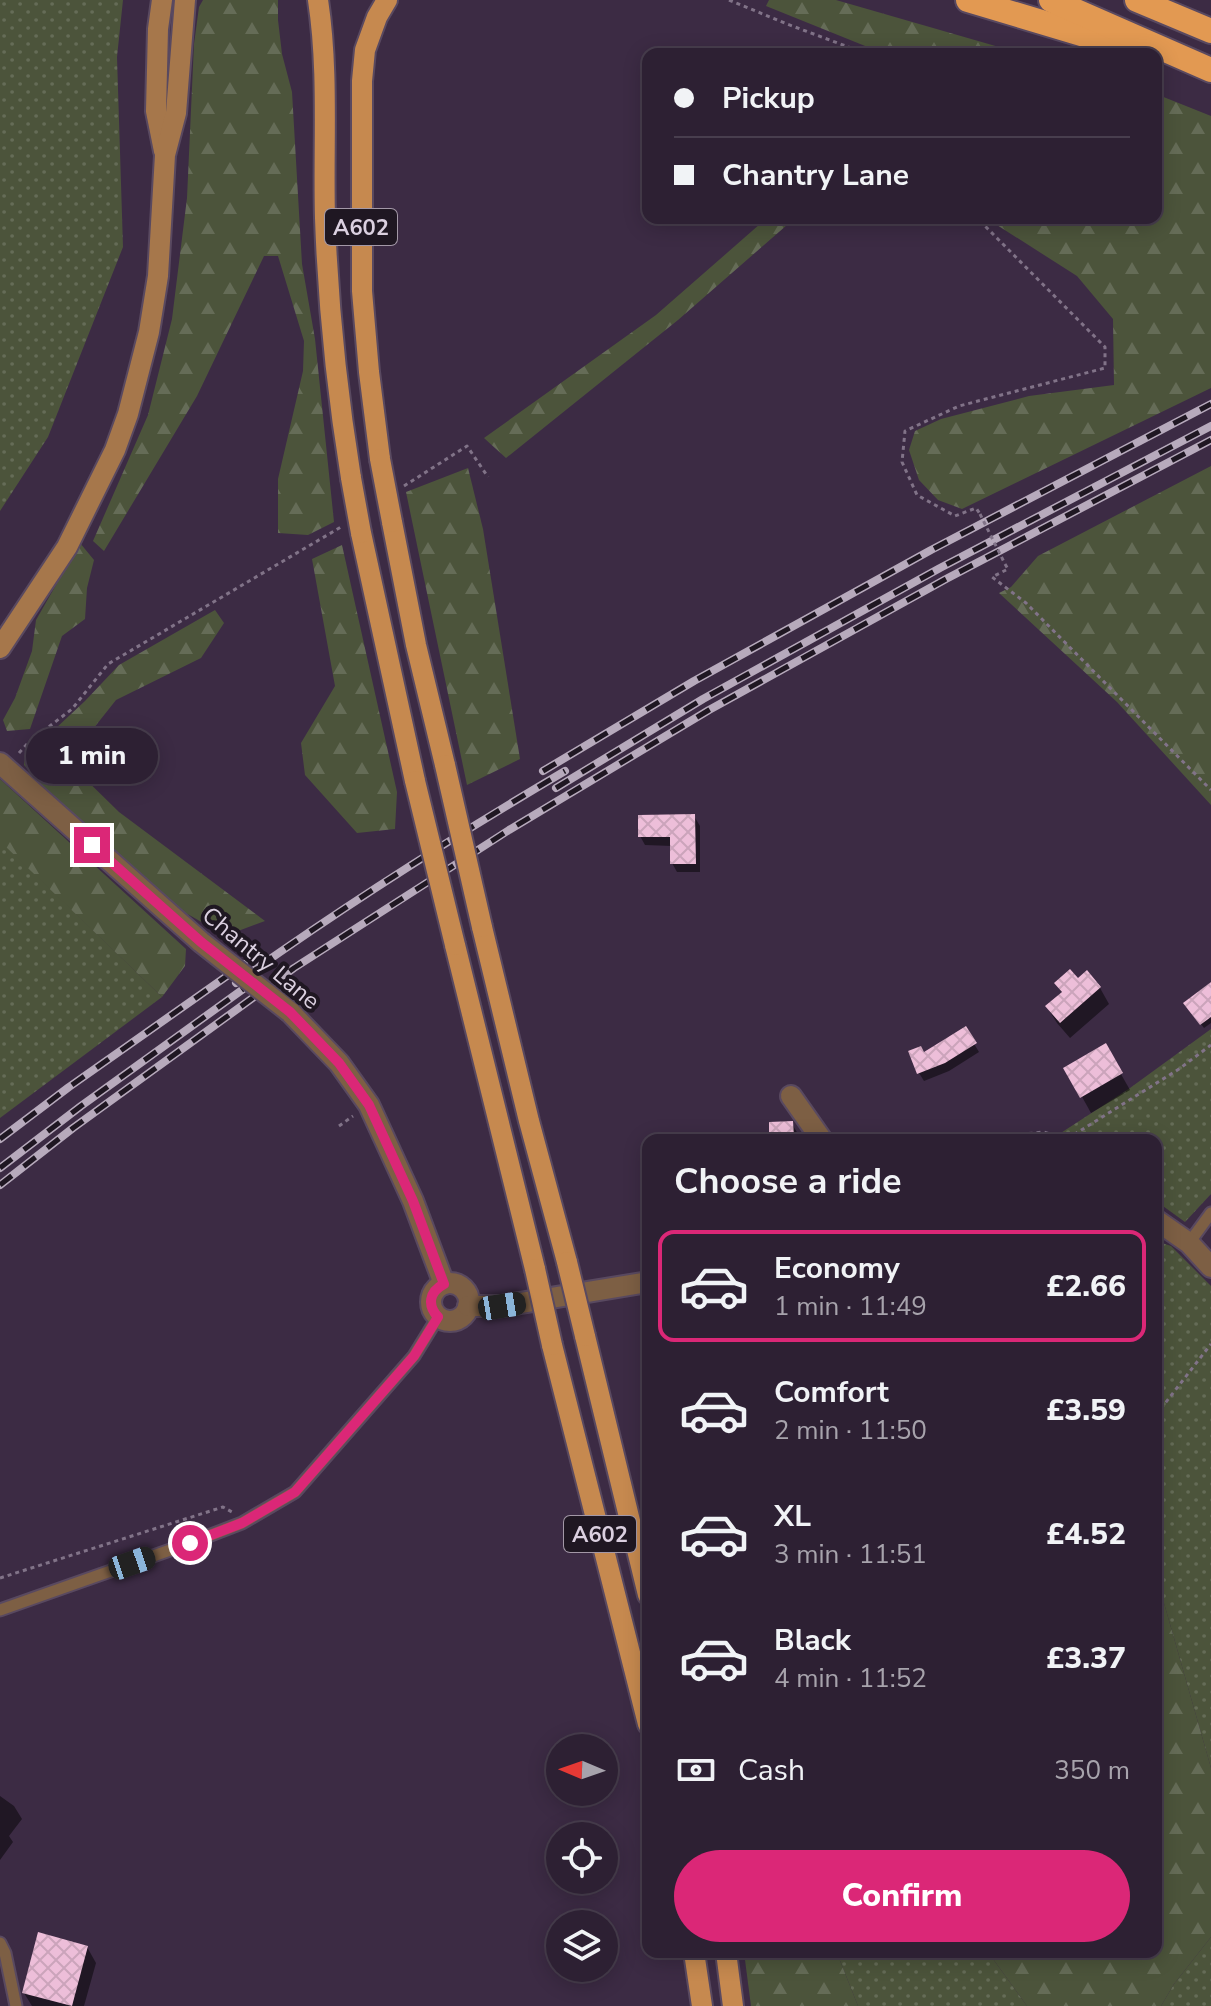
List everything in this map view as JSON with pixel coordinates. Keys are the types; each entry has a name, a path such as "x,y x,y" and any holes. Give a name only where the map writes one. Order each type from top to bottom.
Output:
{"highway":[{"path":"968,0 1128,48"},
{"path":"1051,0 1159,48"},
{"path":"1137,0 1201,27"},
{"path":"1155,0 1201,27"},
{"path":"1162,49 1211,71"},
{"path":"1162,58 1211,71"}],"main road":[{"name":"A602","path":"318,0 324,46 328,283 339,406 361,533 415,781 642,1700"},
{"name":"A602","path":"387,0 365,50 362,81 362,291 380,459 416,645 482,927 642,1570"},
{"path":"695,1958 702,2006"},
{"path":"727,1958 733,2006"}],"street":[{"path":"162,0 158,29 156,111 165,155"},
{"path":"0,648 67,547 110,462 128,414 149,332 158,276 165,155 176,113 185,0"},
{"name":"Chantry Lane","path":"3,766 201,942 290,1012 339,1063 369,1105 413,1201 444,1284"},
{"path":"791,1096 818,1134"},
{"path":"1162,1224 1189,1243 1211,1267"},
{"path":"468,1306 502,1306 642,1283"},
{"path":"444,1284 462,1288 468,1299 462,1317 456,1320 444,1320 431,1308 434,1291 444,1284"}],"lane":[{"path":"1189,1243 1211,1213"},
{"path":"0,1610 242,1523 295,1492 414,1356 438,1317"},
{"path":"0,1943 16,2006"}],"path":[{"path":"729,0 851,48"},
{"path":"982,224 1105,347 1105,368 959,406 905,431 902,462 917,495 955,516 976,508 1008,569 992,577 1026,603 1211,790"},
{"path":"404,486 467,446 488,477"},
{"path":"3,766 72,709 108,664 340,527"},
{"path":"1075,1134 1179,1069 1211,1045"},
{"path":"1024,1134 1051,1134"},
{"path":"1162,1407 1211,1344"},
{"path":"0,1578 223,1507 234,1513 242,1523"}],"green space":[{"path":"0,0 123,0 117,57 123,247 48,437 0,511"},
{"path":"203,0 278,0 282,54 292,92 302,264 315,339 334,522 308,535 278,533 278,479 303,371 304,341 278,256 264,256 197,396 104,551 93,541 148,415 172,319 187,198 194,44 199,7"},
{"path":"769,0 836,0 1002,48 870,48 766,6"},
{"path":"1162,96 1211,116 1211,388 962,509 938,500 919,480 909,450 915,431 941,419 1029,396 1114,385 1113,319 1077,276 995,224 1162,224"},
{"path":"760,224 788,224 678,320 506,458 484,438 656,315"},
{"path":"1211,466 1211,805 1117,702 999,593 1011,587 1038,556"},
{"path":"468,468 483,529 520,759 467,785 406,492"},
{"path":"80,543 94,560 87,588 85,619 62,636 30,729 7,731 3,720 15,698 32,651 36,620"},
{"path":"342,545 397,792 395,829 357,833 305,775 301,743 335,686 312,559"},
{"path":"215,610 224,623 201,658 116,700 74,753 72,766 119,812 265,921 230,934 170,904 47,791 24,765 25,757 119,665"},
{"path":"0,779 186,949 185,966 162,997 5,846 0,845"},
{"path":"0,845 5,845 162,997 0,1118"},
{"path":"1211,1029 1211,1194 1185,1222 1162,1205 1162,1134 1059,1134 1130,1088"},
{"path":"1162,1243 1171,1246 1211,1286 1211,1768 1162,1596"},
{"path":"1162,1596 1211,1768 1211,1937 1161,2006 1027,2006 992,1958 1162,1958"},
{"path":"1211,1937 1211,2006 1161,2006 1174,1984"},
{"path":"745,1958 839,1958 858,2006 751,2006"},
{"path":"839,1958 992,1958 1027,2006 858,2006"}],"building":[{"path":"695,814 696,864 670,864 670,837 638,837 638,815"},
{"path":"1070,969 1078,978 1087,970 1101,987 1060,1023 1045,1006 1062,992 1054,983"},
{"path":"1211,982 1211,1017 1200,1025 1183,1003"},
{"path":"966,1026 977,1043 945,1063 917,1074 908,1051 921,1046 924,1052"},
{"path":"1106,1043 1123,1073 1080,1098 1063,1068"},
{"path":"793,1121 794,1134 769,1134 769,1122"},
{"path":"38,1932 88,1946 72,2006 22,1993"}],"railway":[{"path":"543,771 694,681 931,550 1211,404"},
{"path":"556,788 703,699 940,568 1211,426"},
{"path":"0,1185 73,1128 294,968 509,830 709,710 946,579 1211,440"},
{"path":"236,983 398,874 565,771"},
{"path":"0,1139 244,964"},
{"path":"0,1168 253,982"}],"route":[{"path":"92,845 201,942 290,1012 339,1063 369,1105 413,1201 444,1284 432,1296 431,1308 438,1317 414,1356 295,1492 242,1523 190,1543"}]}
